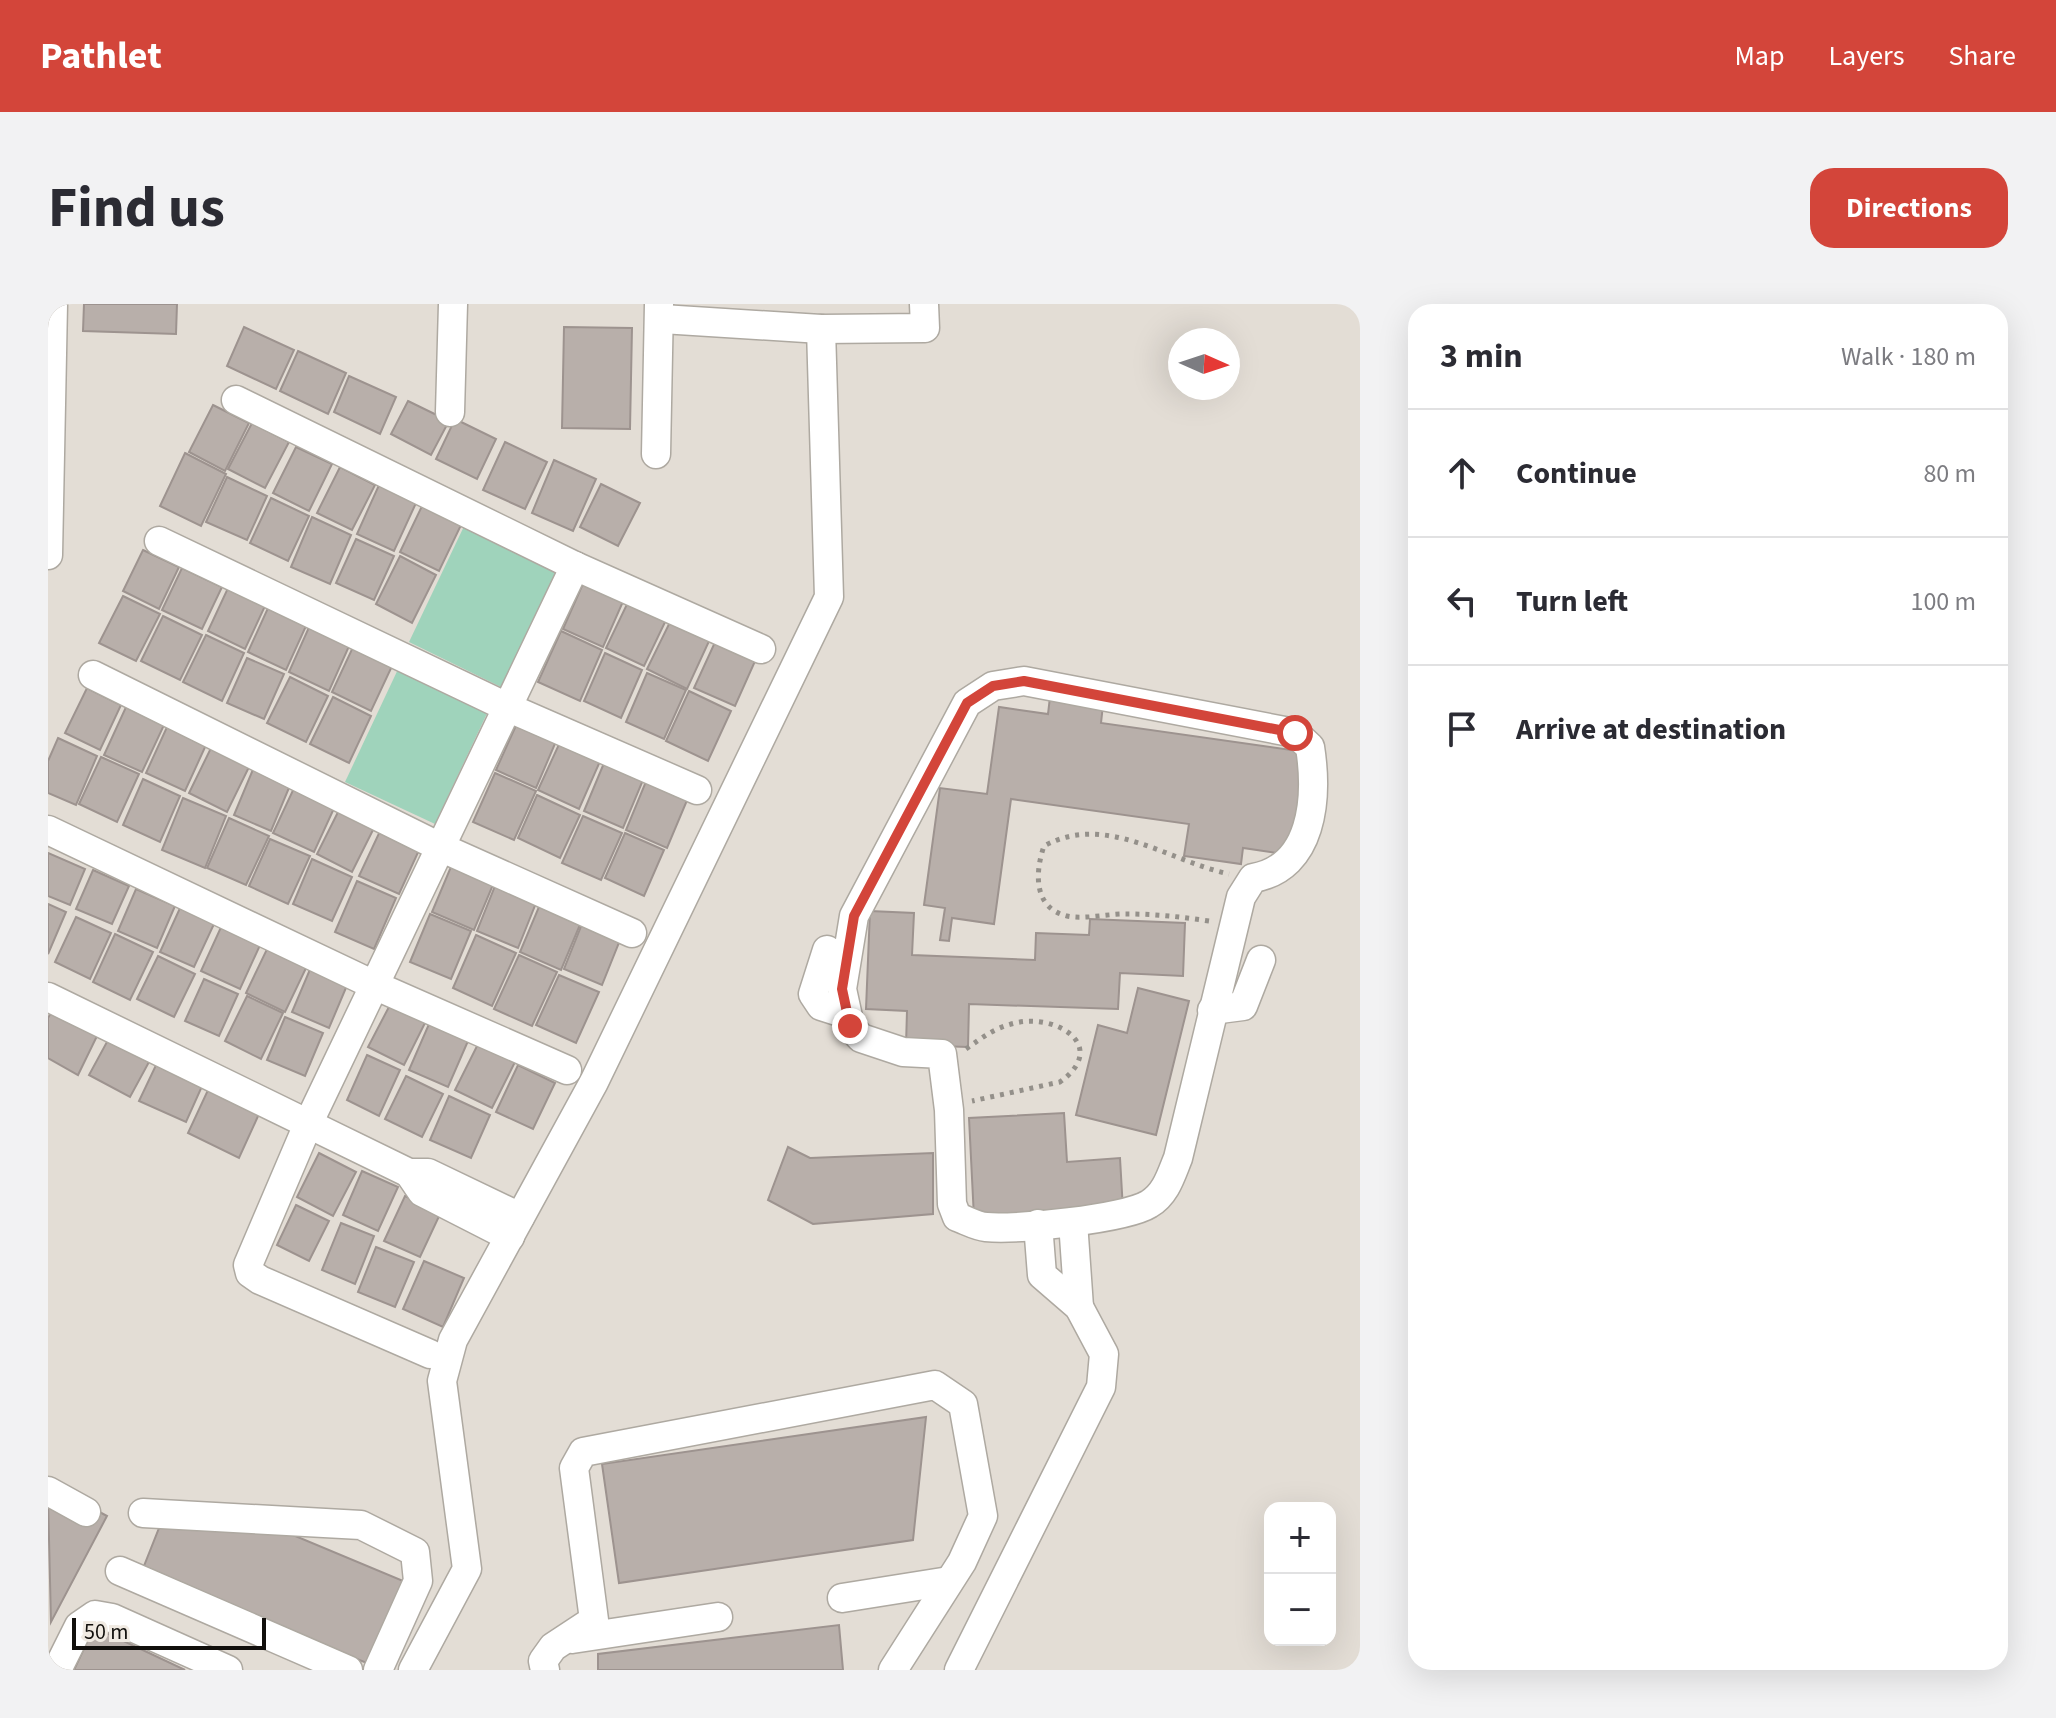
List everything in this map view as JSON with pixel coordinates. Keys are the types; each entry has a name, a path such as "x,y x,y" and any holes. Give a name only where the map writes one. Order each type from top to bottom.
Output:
{"street":[{"path":"48,555 53,304"},
{"path":"450,412 453,304"},
{"path":"656,454 660,312 821,329 925,328 924,304"},
{"path":"413,1670 467,1569 442,1381 453,1340 594,1082 829,597 821,329"},
{"path":"236,400 575,566 761,649"},
{"path":"159,541 507,707 697,790"},
{"path":"430,1354 250,1273 250,1258 309,1122 575,566"},
{"path":"93,675 440,847 632,933"},
{"path":"1024,681 1295,733 1310,747 1313,767 1303,841 1288,865 1271,875 1253,878 1241,897 1232,924 1178,1158 1164,1191 1149,1205 1073,1222 985,1227 957,1217 952,1204 949,1110 942,1054 881,1047 861,1038 850,1026 842,989 854,916 967,703 993,686 1024,681"},
{"path":"48,830 374,985 567,1070"},
{"path":"827,950 813,994 821,1006 846,1014"},
{"path":"1212,1010 1243,1006 1261,960"},
{"path":"48,997 409,1173 428,1173 515,1227"},
{"path":"1073,1222 1079,1307"},
{"path":"959,1670 1101,1387 1104,1354 1079,1307 1042,1275 1038,1224"},
{"path":"545,1670 543,1661 553,1647 594,1620 574,1468 583,1452 935,1385 963,1404 983,1516 949,1581 893,1670"},
{"path":"48,1491 86,1512"},
{"path":"143,1513 361,1525 415,1552 418,1581 378,1670"},
{"path":"120,1571 348,1670"},
{"path":"842,1598 949,1581"},
{"path":"57,1670 79,1626 95,1615 112,1618 228,1670"},
{"path":"568,1639 718,1617"}],"path":[{"path":"1232,924 1130,914 1069,917 1052,910 1038,890 1036,868 1044,846 1064,835 1087,834 1126,838 1204,869 1253,878"},
{"path":"942,1054 965,1050 981,1035 1018,1022 1051,1023 1071,1031 1078,1042 1080,1057 1071,1074 1060,1082 985,1096 949,1110"}],"green space":[{"path":"467,520 561,566 503,688 409,642"},
{"path":"400,665 490,707 435,824 345,782"}],"building":[{"path":"84,304 177,304 176,334 83,331"},
{"path":"244,327 294,350 276,389 227,366"},
{"path":"564,327 632,328 630,429 562,428"},
{"path":"298,351 346,373 328,414 280,391"},
{"path":"349,376 396,397 380,434 334,412"},
{"path":"408,401 449,421 431,455 391,434"},
{"path":"213,405 249,423 225,471 189,452"},
{"path":"455,419 496,439 477,479 436,459"},
{"path":"252,423 289,442 265,488 228,469"},
{"path":"505,442 547,462 525,509 483,490"},
{"path":"296,447 332,464 309,511 273,493"},
{"path":"185,453 226,474 201,526 160,506"},
{"path":"554,460 596,479 573,531 532,513"},
{"path":"340,467 375,485 352,530 317,513"},
{"path":"227,477 267,496 247,540 206,522"},
{"path":"601,484 640,503 618,546 580,527"},
{"path":"379,485 416,503 394,551 357,534"},
{"path":"271,498 309,516 288,561 250,543"},
{"path":"423,504 462,523 439,571 400,552"},
{"path":"312,517 351,535 330,584 291,567"},
{"path":"356,539 394,556 374,600 336,583"},
{"path":"143,550 179,567 159,609 123,591"},
{"path":"400,556 436,575 412,623 376,604"},
{"path":"182,568 222,587 202,629 162,610"},
{"path":"585,579 625,597 603,647 563,629"},
{"path":"228,588 265,606 245,649 208,631"},
{"path":"123,596 160,614 136,661 99,643"},
{"path":"629,600 667,618 644,666 606,648"},
{"path":"268,608 306,626 286,670 248,652"},
{"path":"163,616 202,635 180,680 141,661"},
{"path":"671,620 710,639 687,689 647,669"},
{"path":"310,625 350,644 329,691 289,672"},
{"path":"561,631 602,650 580,701 538,682"},
{"path":"206,635 244,653 222,701 183,682"},
{"path":"716,640 756,659 735,706 694,688"},
{"path":"354,645 393,664 371,711 332,692"},
{"path":"605,653 642,670 621,718 584,701"},
{"path":"247,658 284,674 264,719 227,703"},
{"path":"647,673 686,690 664,739 626,722"},
{"path":"290,677 328,696 306,742 267,723"},
{"path":"87,688 121,705 100,750 65,733"},
{"path":"689,691 731,711 708,761 666,741"},
{"path":"333,697 371,716 349,763 310,744"},
{"path":"1050,697 1103,705 1101,723 1306,752 1291,855 1243,848 1241,864 1184,856 1189,824 1011,799 994,924 952,918 949,941 940,940 945,908 924,905 940,788 987,794 999,707 1048,714"},
{"path":"126,707 164,725 142,772 104,755"},
{"path":"518,721 557,739 536,788 496,770"},
{"path":"167,727 206,745 185,791 146,773"},
{"path":"58,738 97,756 76,805 48,793 48,761"},
{"path":"561,740 601,759 579,809 538,790"},
{"path":"212,746 250,765 227,812 189,793"},
{"path":"101,757 139,774 117,822 79,804"},
{"path":"604,763 643,780 623,828 584,811"},
{"path":"254,767 291,783 271,831 234,815"},
{"path":"495,773 536,791 514,840 473,822"},
{"path":"143,779 180,796 160,842 123,825"},
{"path":"647,779 688,798 667,848 626,830"},
{"path":"295,786 336,804 314,852 273,833"},
{"path":"537,795 580,815 560,858 518,838"},
{"path":"183,798 226,816 205,868 162,850"},
{"path":"341,806 376,824 352,872 317,854"},
{"path":"583,816 622,833 601,880 562,863"},
{"path":"229,818 269,836 246,885 207,868"},
{"path":"381,829 420,848 399,894 359,876"},
{"path":"625,833 664,850 644,896 605,878"},
{"path":"270,839 310,856 288,904 249,886"},
{"path":"48,853 85,869 70,905 48,896"},
{"path":"312,859 352,877 332,921 293,904"},
{"path":"453,862 495,880 474,930 432,912"},
{"path":"93,870 129,886 112,924 76,909"},
{"path":"357,881 396,898 374,949 335,932"},
{"path":"497,881 538,898 518,948 477,931"},
{"path":"136,889 175,906 157,948 118,931"},
{"path":"541,902 582,920 561,970 520,952"},
{"path":"48,904 66,912 48,954"},
{"path":"180,908 214,924 194,967 160,952"},
{"path":"870,911 914,913 912,955 1035,960 1036,933 1089,935 1090,919 1185,923 1183,976 1120,973 1118,1009 969,1004 968,1047 906,1045 907,1011 866,1009"},
{"path":"430,914 471,931 451,979 410,962"},
{"path":"76,917 111,933 90,979 55,962"},
{"path":"582,924 620,940 602,985 564,969"},
{"path":"222,925 261,943 240,989 201,971"},
{"path":"115,934 153,952 130,1000 93,982"},
{"path":"476,935 516,953 492,1006 453,988"},
{"path":"268,947 307,966 285,1012 246,993"},
{"path":"519,955 557,972 532,1026 494,1009"},
{"path":"158,956 195,974 174,1017 137,999"},
{"path":"311,967 348,983 329,1028 292,1012"},
{"path":"559,975 599,992 576,1043 536,1025"},
{"path":"204,979 238,994 219,1036 185,1021"},
{"path":"1138,988 1189,1001 1156,1135 1076,1115 1098,1025 1127,1033"},
{"path":"247,996 283,1013 261,1059 225,1041"},
{"path":"391,1003 426,1021 404,1065 368,1047"},
{"path":"52,1011 98,1034 78,1075 48,1058 48,1018"},
{"path":"285,1017 323,1033 305,1076 267,1060"},
{"path":"429,1024 468,1041 448,1087 409,1070"},
{"path":"108,1040 149,1062 130,1097 89,1075"},
{"path":"479,1042 516,1060 492,1108 455,1090"},
{"path":"367,1055 400,1070 379,1116 347,1100"},
{"path":"157,1063 203,1084 186,1122 139,1101"},
{"path":"518,1065 555,1083 533,1129 496,1112"},
{"path":"406,1076 443,1094 422,1137 385,1119"},
{"path":"208,1090 259,1114 239,1158 188,1133"},
{"path":"449,1096 490,1115 471,1158 430,1140"},
{"path":"1064,1113 1067,1162 1120,1158 1123,1210 974,1218 969,1118"},
{"path":"788,1147 810,1158 933,1153 933,1214 813,1224 768,1200"},
{"path":"319,1153 356,1172 333,1216 297,1197"},
{"path":"362,1171 398,1187 378,1231 343,1215"},
{"path":"405,1196 441,1212 420,1257 384,1241"},
{"path":"296,1205 329,1221 309,1261 277,1245"},
{"path":"341,1223 374,1236 355,1284 322,1270"},
{"path":"376,1247 414,1262 395,1307 358,1292"},
{"path":"424,1261 464,1278 443,1327 403,1309"},
{"path":"926,1417 913,1540 619,1583 602,1464"},
{"path":"53,1487 107,1516 51,1622 48,1497"},
{"path":"163,1518 281,1530 408,1583 374,1666 142,1571"},
{"path":"839,1625 843,1670 598,1670 598,1654"},
{"path":"94,1627 185,1670 74,1670"}],"route":[{"path":"850,1026 842,989 854,916 967,703 993,686 1024,681 1295,733"}]}
